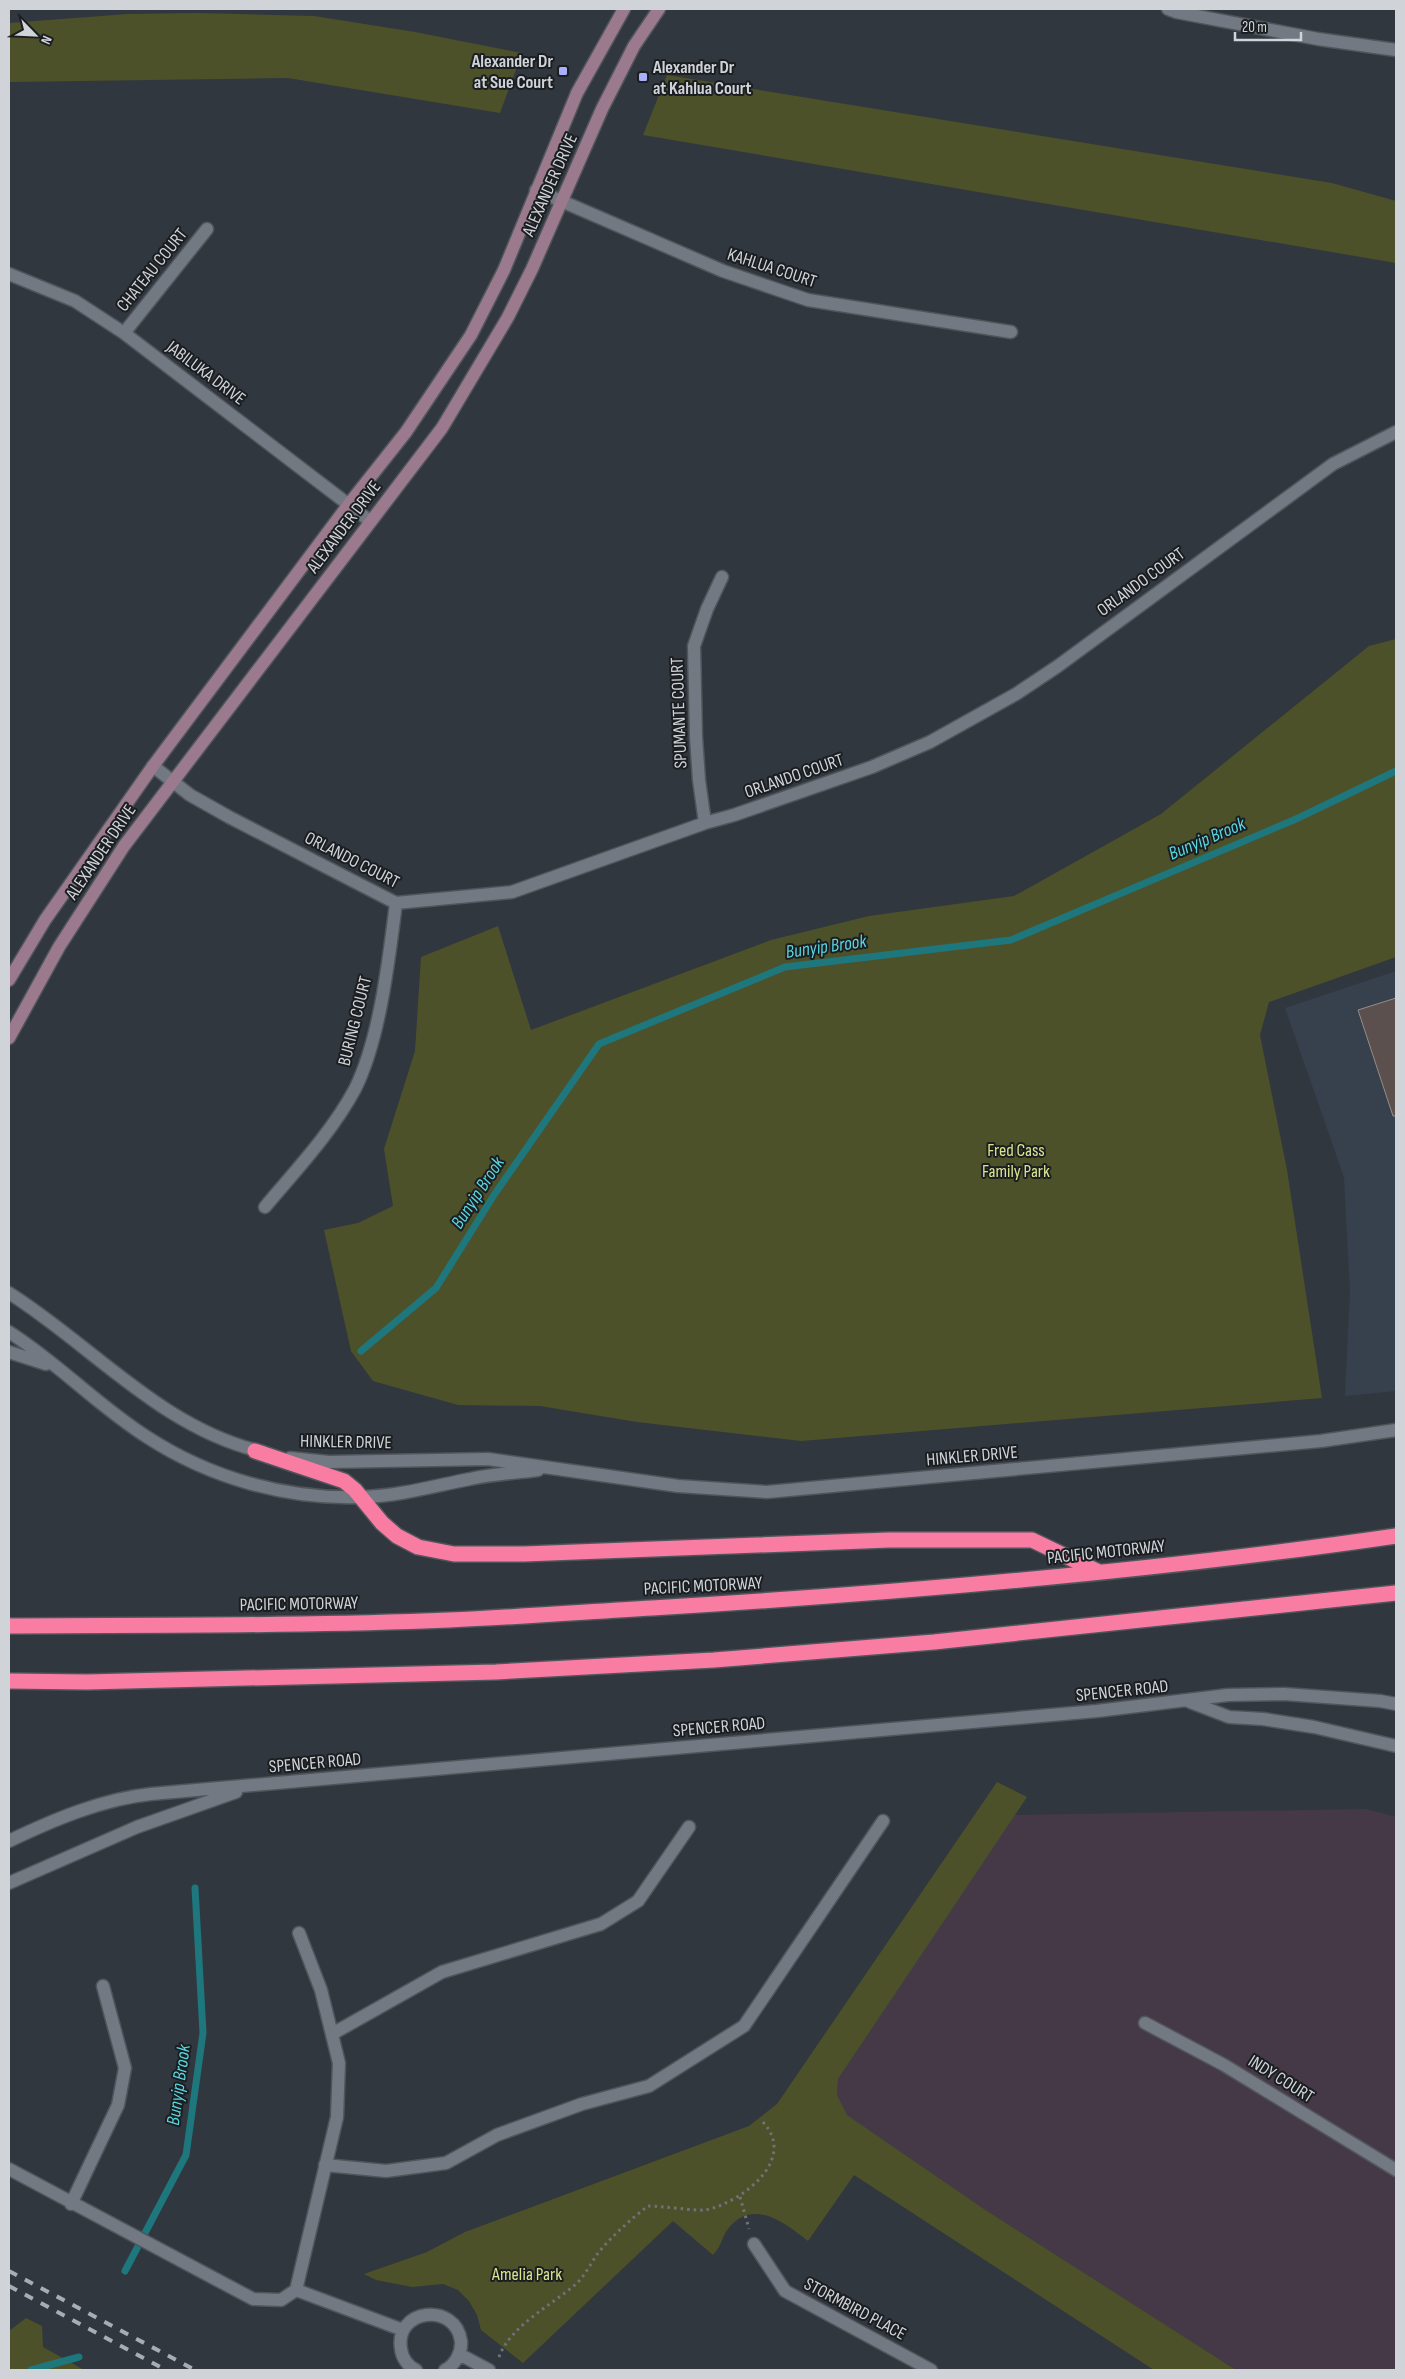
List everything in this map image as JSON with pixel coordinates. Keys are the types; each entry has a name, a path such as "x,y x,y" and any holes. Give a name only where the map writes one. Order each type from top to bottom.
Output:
{"highway":[{"path":"256,1451 344,1481 361,1497 382,1523 404,1540 418,1546 454,1554 533,1554 889,1540 1032,1540 1101,1572"},
{"name":"PACIFIC MOTORWAY","path":"9,1626 207,1625 448,1620 756,1602 1101,1572 1308,1549 1396,1536"},
{"path":"9,1681 87,1682 496,1672 714,1660 934,1642 1396,1593"}],"main road":[{"name":"ALEXANDER DRIVE","path":"9,980 45,920 153,766 406,432 471,335 504,270 577,94 624,9"},
{"name":"ALEXANDER DRIVE","path":"9,1038 13,1021 92,893 172,781 229,709 442,428 482,364 532,269 602,109 634,46 659,9"}],"street":[{"path":"1168,9 1318,39 1396,50"},
{"name":"KAHLUA COURT","path":"536,190 724,271 808,300 1011,332"},
{"name":"CHATEAU COURT","path":"124,332 207,230"},
{"name":"JABILUKA DRIVE","path":"9,274 75,301 124,332 370,521"},
{"name":"ORLANDO COURT","path":"153,766 172,781 229,817 396,902 512,892 705,823 734,816 872,767 930,742 986,711 1058,666 1333,464 1396,432"},
{"name":"SPUMANTE COURT","path":"705,823 698,780 694,646 707,609 722,577"},
{"name":"BURING COURT","path":"265,1207 341,1112 364,1067 372,1043 389,954 396,902"},
{"name":"HINKLER DRIVE","path":"9,1293 161,1407 197,1428 256,1451 291,1458 329,1462 474,1458 503,1460 550,1469 678,1486 767,1492 1312,1442 1396,1430"},
{"name":"HINKLER DRIVE","path":"9,1332 145,1436 206,1469 224,1476 284,1491 361,1497 412,1491 484,1476 550,1469"},
{"path":"9,1352 56,1367"},
{"name":"SPENCER ROAD","path":"9,1841 53,1820 137,1795 252,1787 1188,1702 1228,1695 1284,1694 1380,1701 1396,1704"},
{"name":"SPENCER ROAD","path":"1188,1702 1229,1717 1264,1719 1314,1727 1396,1746"},
{"name":"SPENCER ROAD","path":"9,1883 137,1827 252,1787"},
{"path":"9,1833 53,1820"},
{"path":"326,2165 386,2171 446,2163 498,2135 582,2104 649,2086 744,2026 883,1821"},
{"path":"332,2034 442,1972 600,1924 638,1901 689,1826"},
{"path":"9,2169 71,2204 253,2299 281,2300 296,2290 337,2117 339,2063 321,1990 299,1932"},
{"path":"71,2204 118,2105 125,2068 103,1986"},
{"name":"INDY COURT","path":"1145,2023 1224,2064 1396,2170"},
{"name":"STORMBIRD PLACE","path":"754,2244 785,2291 931,2370"},
{"path":"296,2290 404,2330"},
{"path":"408,2367 400,2346 404,2330 410,2321 418,2316 438,2314 447,2318 459,2334 461,2344 459,2354 454,2362 445,2370"},
{"path":"459,2354 493,2366"}],"path":[{"path":"493,2366 503,2345 553,2301 578,2283 599,2253 622,2226 648,2206 705,2210 740,2196 757,2183 772,2162 774,2146 770,2130 762,2121"},
{"path":"740,2196 754,2244"}],"shaded area":[{"path":"1396,971 1396,1391 1345,1396 1350,1291 1344,1177 1285,1008"},
{"path":"1366,1809 1396,1817 1396,2370 1236,2370 984,2209 847,2115 837,2095 838,2079 1014,1815"}],"green space":[{"path":"198,13 314,16 415,32 522,53 500,113 288,78 9,82 9,23 128,14"},
{"path":"667,75 1332,183 1396,201 1396,263 643,135"},
{"name":"Fred Cass Family Park","path":"1396,639 1396,957 1269,1002 1260,1035 1287,1170 1322,1398 801,1441 637,1422 540,1406 458,1405 373,1381 351,1351 324,1230 358,1223 393,1206 384,1149 415,1051 421,957 498,926 531,1030 771,940 869,916 1014,896 1161,814 1369,646"},
{"name":"Amelia Park","path":"997,1782 1027,1797 838,2079 837,2095 847,2115 984,2209 1236,2370 1154,2370 854,2175 808,2241 789,2227 768,2216 758,2214 747,2215 737,2220 728,2229 719,2248 713,2255 673,2221 523,2363 481,2330 477,2315 469,2301 458,2290 443,2284 412,2287 376,2280 364,2274 427,2252 465,2232 749,2126 777,2104"},
{"path":"26,2318 42,2326 43,2347 84,2370 9,2370 9,2331"}],"building":[{"path":"1396,998 1396,1116 1393,1116 1358,1010"}],"waterway":[{"name":"Bunyip Brook","path":"361,1351 436,1288 494,1195 599,1044 785,967 1011,940 1296,819 1396,771"},
{"name":"Bunyip Brook","path":"125,2271 186,2155 203,2033 195,1888"},
{"name":"Bunyip Brook","path":"31,2370 79,2357"}],"railway":[{"path":"9,2271 195,2370"},
{"path":"9,2286 166,2370"}],"place":[{"name":"Alexander Dr at Sue Court","path":"563,71"},
{"name":"Alexander Dr at Kahlua Court","path":"643,77"}]}
